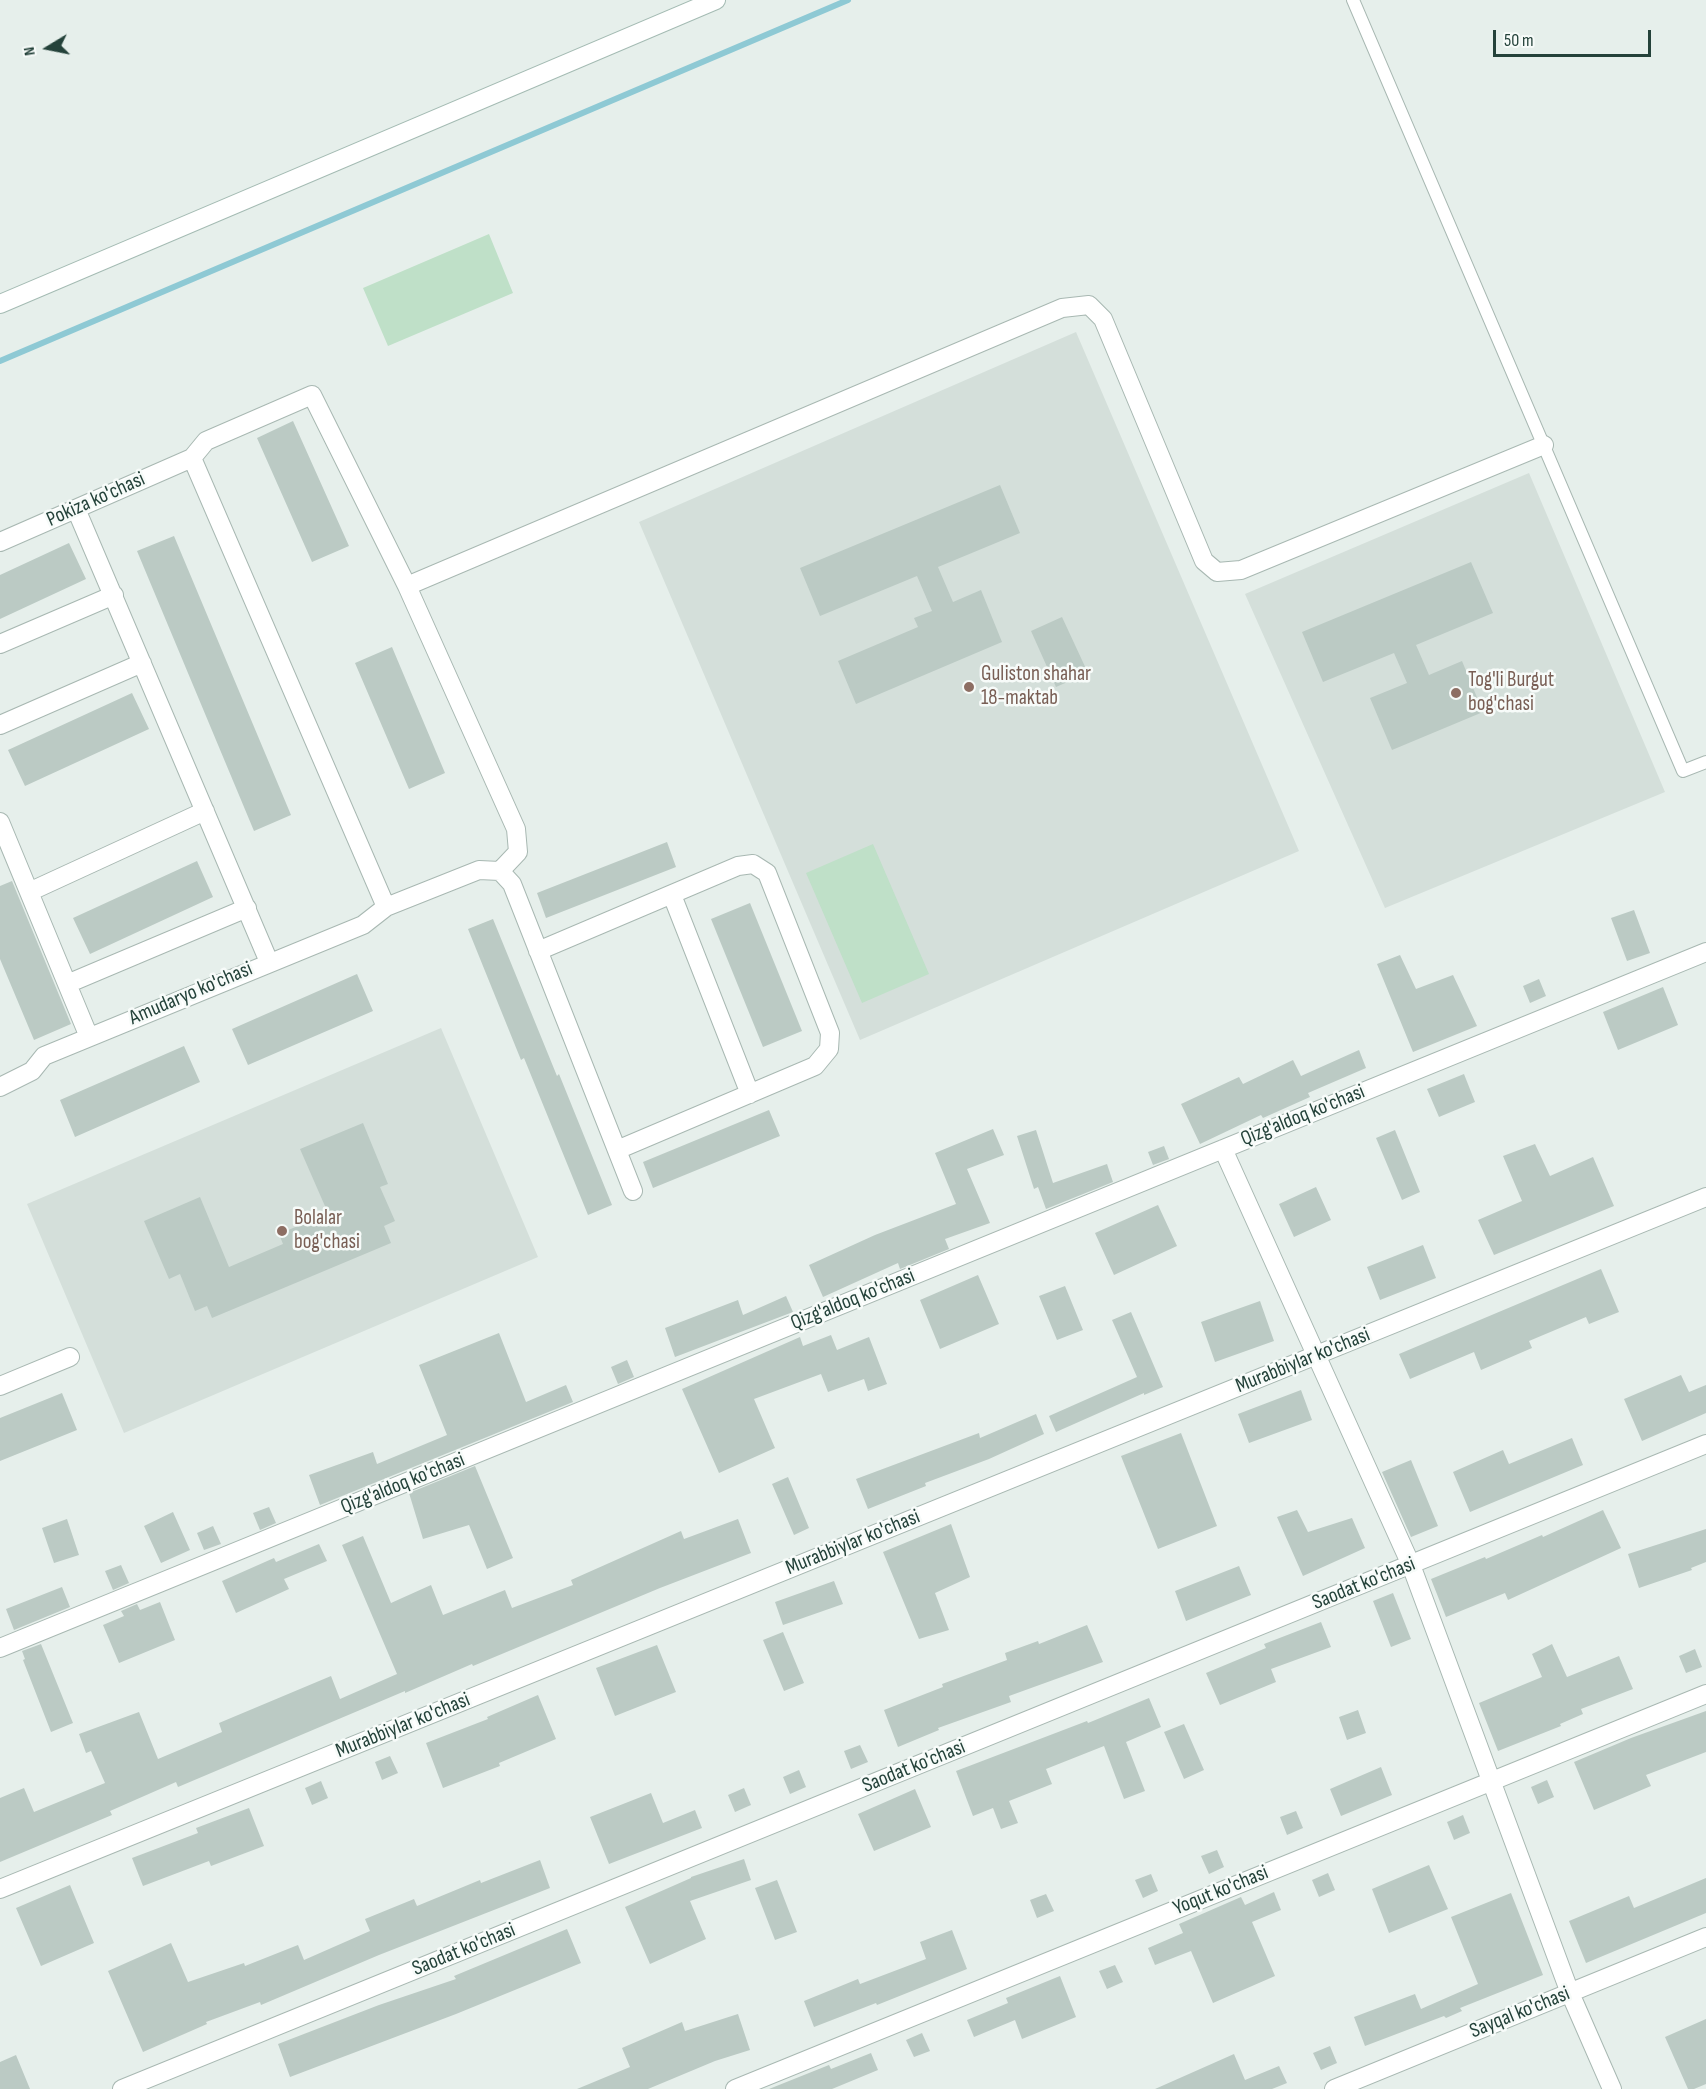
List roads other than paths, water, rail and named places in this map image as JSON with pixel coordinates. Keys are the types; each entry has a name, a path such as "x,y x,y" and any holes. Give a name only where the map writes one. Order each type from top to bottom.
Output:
{"street":[{"path":"0,304 716,0"},
{"path":"633,1191 512,884 500,871 518,852 516,829 406,586 1062,308 1089,305 1103,319 1204,561 1218,572 1241,570 1544,445"},
{"name":"Pokiza ko'chasi","path":"0,542 192,458 206,441 312,395 406,586"},
{"path":"192,458 386,907"},
{"path":"76,509 269,962"},
{"path":"0,644 114,595"},
{"path":"0,725 142,663"},
{"path":"29,892 205,811"},
{"path":"0,822 7,857 29,892 89,1037"},
{"path":"538,951 738,866 753,864 767,873 830,1033 829,1049 815,1066 617,1150"},
{"name":"Amudaryo ko'chasi","path":"0,1087 32,1071 44,1056 363,925 386,907 479,870 500,871"},
{"path":"672,895 750,1094"},
{"path":"67,984 247,908"},
{"name":"Qizg'aldoq ko'chasi","path":"0,1648 1706,952"},
{"path":"1224,1149 1410,1565 1570,1993 1612,2089"},
{"name":"Murabbiylar ko'chasi","path":"0,1889 1706,1197"},
{"path":"0,1386 70,1357"},
{"name":"Saodat ko'chasi","path":"122,2089 1706,1444"},
{"name":"Yoqut ko'chasi","path":"735,2089 1706,1694"},
{"name":"Sayqal ko'chasi","path":"1334,2089 1706,1937"}],"lane":[{"path":"1353,0 1683,771 1706,762"}],"waterway":[{"path":"0,361 848,0"}],"place":[{"name":"Guliston shahar 18-maktab","path":"969,687"},
{"name":"Tog'li Burgut bog'chasi","path":"1456,693"},
{"name":"Bolalar bog'chasi","path":"282,1231"}]}
